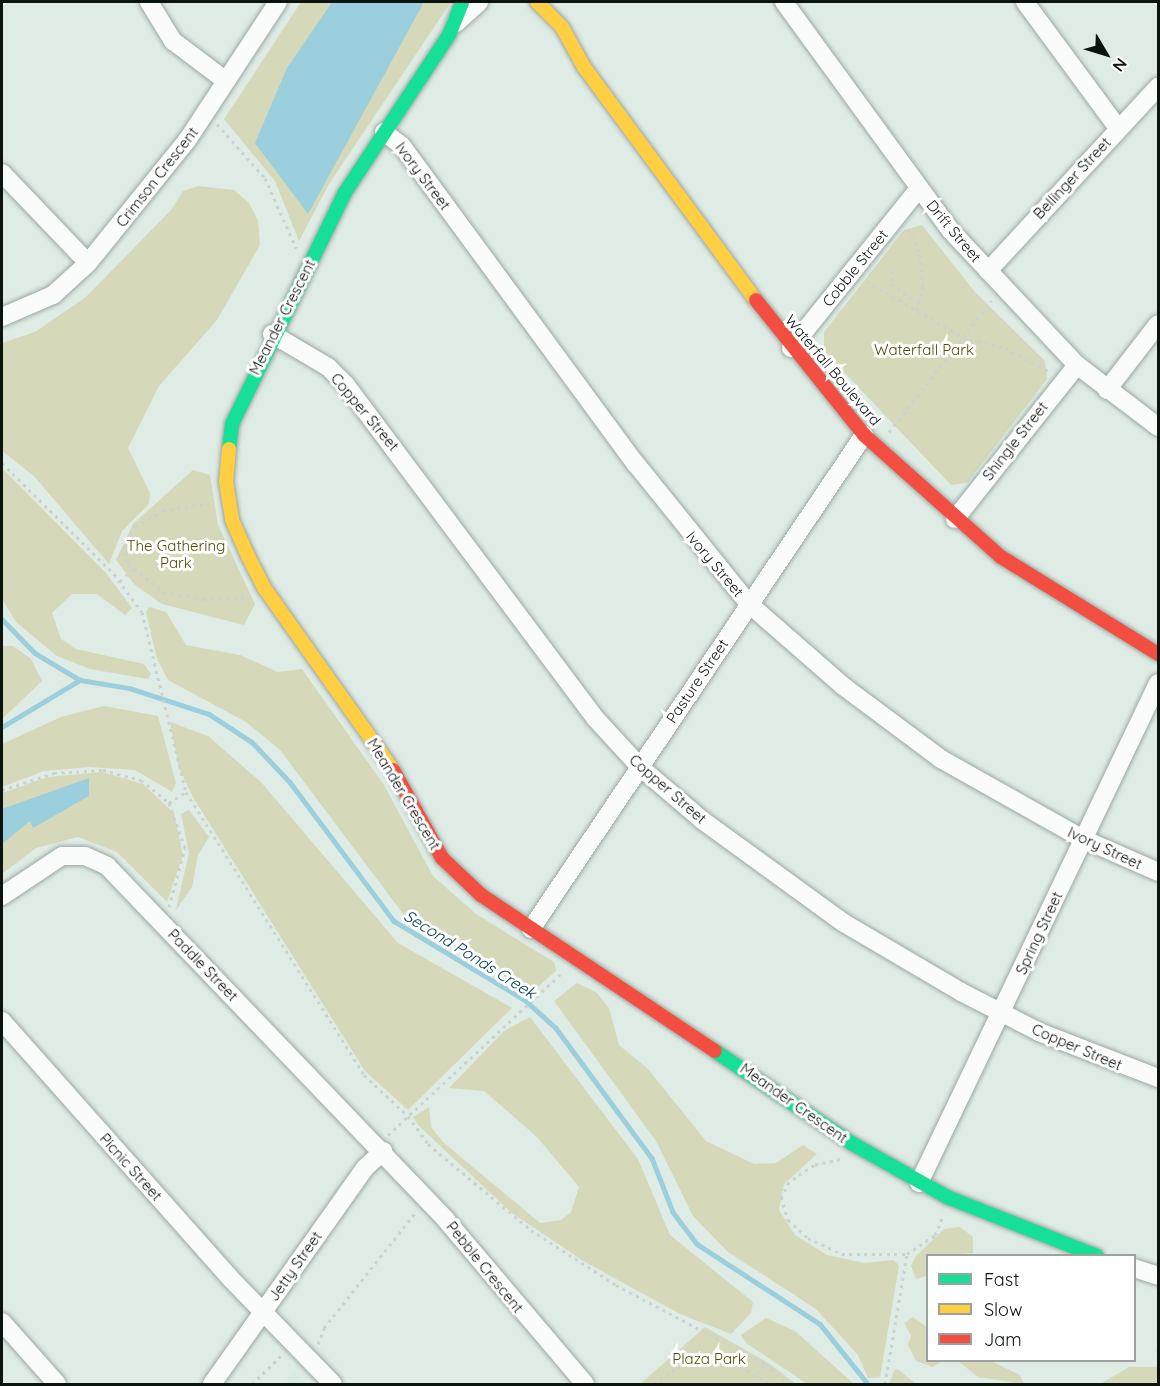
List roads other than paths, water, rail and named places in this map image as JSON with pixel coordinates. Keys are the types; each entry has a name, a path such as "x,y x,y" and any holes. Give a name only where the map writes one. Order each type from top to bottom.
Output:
{"street":[{"path":"149,2 173,41 226,81"},
{"name":"Crimson Crescent","path":"2,317 53,295 88,263 206,114 278,2"},
{"name":"Meander Crescent","path":"455,24 462,2"},
{"name":"Meander Crescent","path":"479,2 455,24 344,194 272,334 232,424 227,448 230,502 265,589 391,766 442,858 481,895 853,1144 919,1182 1092,1254"},
{"name":"Waterfall Boulevard","path":"537,2 562,27 584,67 791,348 871,441 955,519 1054,593 1158,654"},
{"name":"Waterfall Boulevard","path":"557,2 562,27"},
{"name":"Drift Street","path":"784,2 919,188 1002,288 1077,365 1158,427"},
{"path":"1025,2 1118,128"},
{"name":"Bellinger Street","path":"988,271 1158,87"},
{"name":"Ivory Street","path":"384,132 402,146 636,464 749,604 910,738 1083,839 1158,872"},
{"path":"2,174 88,263"},
{"name":"Cobble Street","path":"791,348 919,188"},
{"path":"1107,390 1158,324"},
{"name":"Copper Street","path":"272,334 328,367 354,394 549,658 640,767 753,859 844,923 1001,1014 1158,1078"},
{"name":"Shingle Street","path":"955,519 1077,365"},
{"name":"Pasture Street","path":"531,929 749,604 871,441"},
{"name":"Spring Street","path":"919,1182 1158,682"},
{"name":"Paddle Street","path":"2,896 62,856 86,856 107,866 385,1143"},
{"name":"Picnic Street","path":"2,1021 263,1311"},
{"name":"Jetty Street","path":"212,1384 385,1143"},
{"name":"Pebble Crescent","path":"385,1143 585,1384"},
{"path":"1136,1269 1158,1276"},
{"path":"263,1311 333,1384"},
{"path":"2,1322 57,1384"}],"water":[{"path":"332,2 424,2 308,214 255,143 287,68"},
{"path":"89,778 89,796 33,828 30,821 2,844 2,809"}],"waterway":[{"name":"Second Ponds Creek","path":"2,619 35,653 80,680 129,688 209,714 252,742 290,782 394,921 525,1000 556,1028 652,1158 673,1212 697,1244 820,1324 868,1384"},
{"path":"2,727 80,680"}],"park label":[{"name":"Waterfall Park","path":"924,350"},
{"name":"The Gathering Park","path":"176,554"},
{"name":"Plaza Park","path":"709,1359"}]}
